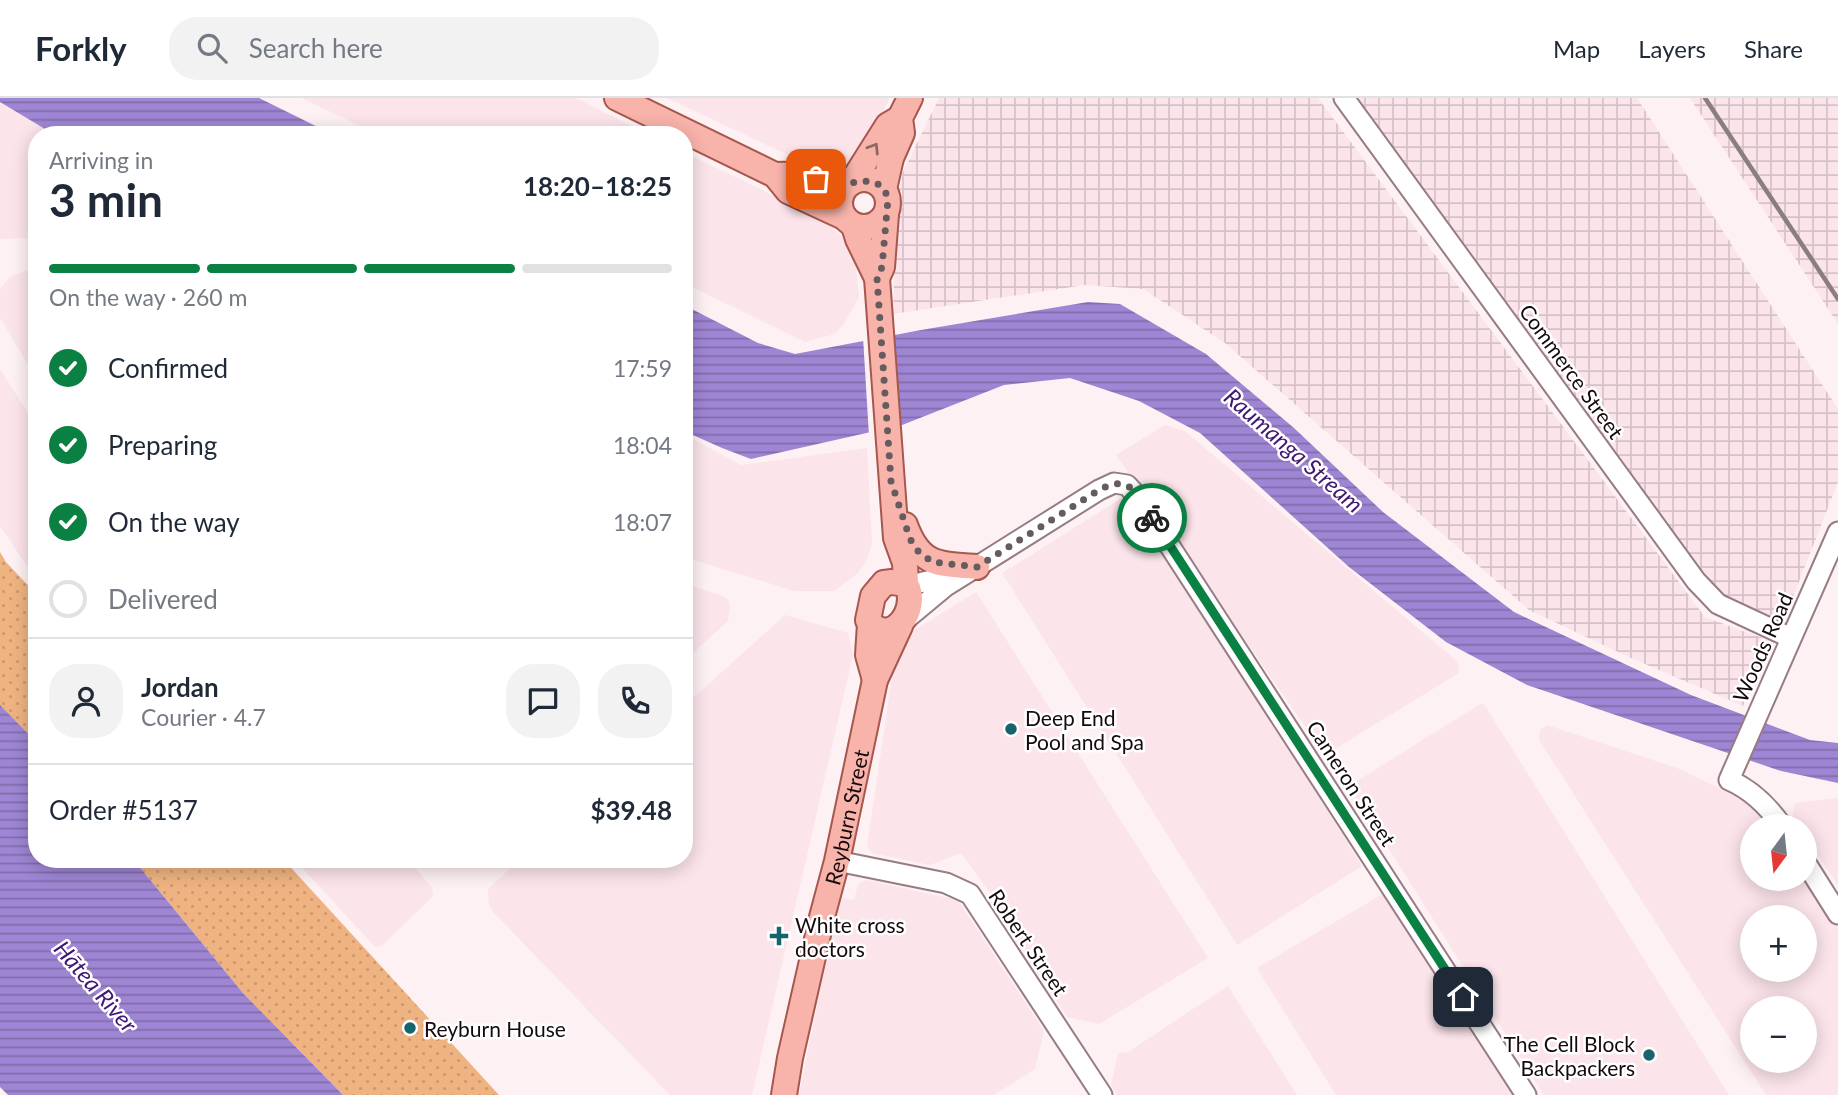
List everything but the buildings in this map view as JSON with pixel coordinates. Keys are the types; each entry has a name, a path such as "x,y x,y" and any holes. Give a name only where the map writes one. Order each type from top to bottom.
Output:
{"main road":[{"path":"617,98 674,126"},
{"path":"896,538 868,617 870,624 892,630 902,623 908,606 905,563 896,538 877,278 849,221 842,198 888,125 905,108"},
{"path":"877,278 882,267 888,199 884,188 891,158 902,133 905,108"},
{"path":"693,135 775,175 788,191 849,221 869,226 886,214"},
{"path":"775,175 795,174 851,183 870,181 884,188"},
{"path":"891,481 910,539 918,551 932,562 977,567"},
{"path":"876,591 884,583 907,585"},
{"name":"Reyburn Street","path":"781,1088 821,917 837,861 875,680 902,623"},
{"name":"Reyburn Street","path":"870,624 868,656 875,680"}],"street":[{"name":"Commerce Street","path":"1344,98 1696,581 1718,604 1791,638"},
{"name":"Reyburn Street","path":"902,623 946,586 1108,485 1127,485 1138,497"},
{"name":"Cameron Street","path":"1138,497 1526,1095"},
{"name":"Woods Road","path":"1772,814 1761,800 1729,780 1838,532"},
{"name":"Reyburn Street","path":"907,585 941,579 977,567"},
{"name":"Robert Street","path":"837,861 946,883 971,894 1102,1095"},
{"path":"1817,881 1838,914"}],"shaded area":[{"path":"302,98 576,98 632,126 360,126"},
{"path":"667,98 890,98 856,162 842,169 807,164"},
{"path":"939,98 1318,98 1705,617 1773,642 1743,706 1529,610 1225,343 1143,289 1085,285 893,314 896,210 902,174"},
{"path":"1354,98 1637,98 1838,409 1838,482 1782,625 1713,600"},
{"path":"1690,98 1838,98 1838,324"},
{"path":"0,102 40,126 28,126 28,238 0,239"},
{"path":"693,156 815,216 840,234 855,257 859,297 844,324 835,334 805,342 693,287"},
{"path":"28,270 28,365 0,318 0,289 10,277"},
{"path":"0,369 28,413 28,568 0,526"},
{"path":"1165,425 1185,431 1458,662 1459,673 1325,755 1116,455"},
{"path":"693,440 741,465 867,448 872,545 866,561 858,573 834,591 794,591 693,560"},
{"path":"1128,494 1362,866 1237,945 1002,573"},
{"path":"0,552 28,585 28,734 0,706"},
{"path":"693,586 725,597 730,608 728,621 693,653"},
{"path":"976,592 1208,958 1099,1024 1067,1017 989,891 961,853 930,865 872,853 867,846 894,663 915,630"},
{"path":"785,615 848,633 853,655 752,1095 670,1095 489,905 488,889 510,868 693,868 693,698"},
{"path":"1484,704 1729,1095 1544,1095 1349,786"},
{"path":"1547,725 1677,768 1762,808 1766,814 1740,814 1740,891 1814,891 1838,928 1838,1095 1766,1095 1752,1073 1817,1073 1817,996 1740,996 1740,1054 1539,740 1540,730"},
{"path":"1838,798 1838,885 1817,854 1817,814 1793,814 1795,803"},
{"path":"140,868 291,868 499,1095 343,1095 243,993"},
{"path":"302,868 415,868 432,887 433,896 382,946 375,947"},
{"path":"866,880 958,900 1044,1031 1035,1069 994,1095 799,1095 839,897 854,900 858,884"},
{"path":"1386,892 1516,1095 1336,1095 1257,968"},
{"path":"1228,986 1297,1095 1117,1095 1111,1085 1118,1053 1128,1052"}],"water":[{"path":"0,98 259,98 316,126 40,126 0,102"},
{"name":"Raumanga Stream","path":"1088,302 1120,304 1206,354 1294,428 1383,512 1514,612 1691,695 1810,740 1838,743 1838,783 1781,771 1527,685 1446,642 1349,567 1200,433 1139,401 1070,378 1004,385 902,425 751,459 693,435 693,310 758,343 795,354"},
{"name":"Hātea River","path":"0,705 28,734 28,868 140,868 243,993 343,1095 8,1095 0,1087"}],"pier":[{"path":"891,332 898,430 869,436 863,337"}],"railway":[{"path":"1705,98 1838,299"}],"way so far":[{"path":"816,179 850,183 870,181 884,188 888,199 882,267 877,278 891,481 904,524 918,551 932,562 977,567 1114,483 1123,483 1132,489 1152,518"}],"place":[{"name":"Deep End Pool and Spa","path":"1011,729"},
{"name":"White cross doctors","path":"779,936"},
{"name":"Reyburn House","path":"410,1028"},
{"name":"The Cell Block Backpackers","path":"1649,1055"}],"route":[{"path":"1152,518 1463,997"}]}
